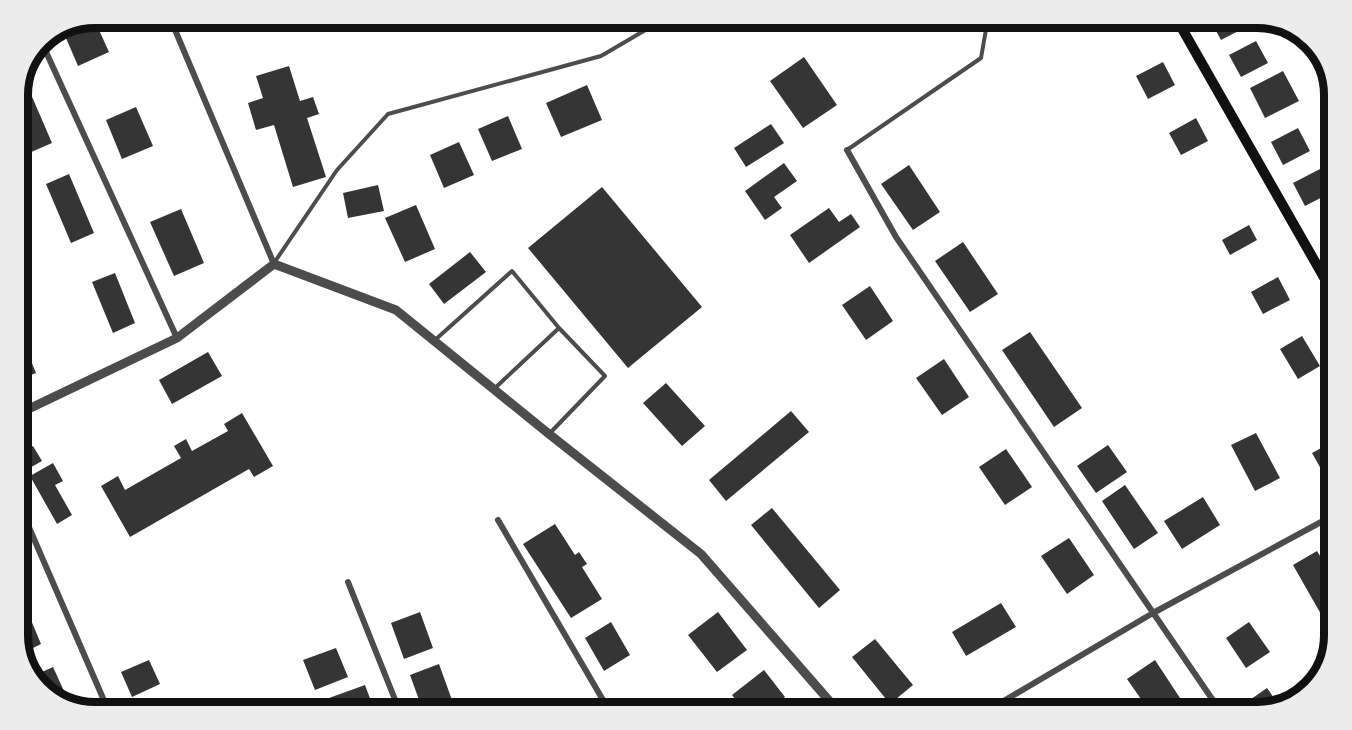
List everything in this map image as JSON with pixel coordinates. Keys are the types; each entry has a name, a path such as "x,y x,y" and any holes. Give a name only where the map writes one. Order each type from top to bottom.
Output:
{"main road":[{"path":"1182,28 1323,276"}],"street":[{"path":"174,28 273,264 396,310 701,554 830,702"},
{"path":"46,51 177,338"},
{"path":"847,150 896,237 1214,702"},
{"path":"29,409 177,338 273,264"},
{"path":"498,520 604,702"},
{"path":"1002,702 1153,613 1324,521"},
{"path":"29,527 105,702"},
{"path":"348,582 396,702"}],"lane":[{"path":"273,264 337,170 388,114 601,56 649,28"},
{"path":"847,150 981,58 986,28"},
{"path":"434,340 512,271 559,328 605,376 549,434"},
{"path":"494,388 559,328"}],"building":[{"path":"98,28 109,52 78,66 65,36"},
{"path":"1214,28 1244,28 1221,40"},
{"path":"1256,41 1268,63 1241,77 1229,55"},
{"path":"804,57 837,105 803,128 770,81"},
{"path":"1163,62 1175,85 1148,99 1136,76"},
{"path":"289,66 300,101 313,97 319,114 307,118 326,177 293,187 274,125 256,130 248,103 263,98 256,76"},
{"path":"1283,71 1299,101 1265,118 1250,88"},
{"path":"587,85 602,120 561,137 546,103"},
{"path":"29,90 52,143 29,153"},
{"path":"136,107 153,146 122,159 106,120"},
{"path":"508,116 522,149 492,161 478,129"},
{"path":"1196,118 1208,141 1181,155 1169,133"},
{"path":"771,124 784,143 746,167 734,148"},
{"path":"1298,128 1310,151 1283,165 1271,142"},
{"path":"459,142 474,175 444,188 430,155"},
{"path":"784,163 797,181 774,197 782,208 765,220 745,191"},
{"path":"909,165 940,212 913,230 881,184"},
{"path":"1320,169 1323,175 1323,197 1305,206 1293,183"},
{"path":"69,174 94,233 71,243 46,184"},
{"path":"378,185 384,211 348,218 343,193"},
{"path":"602,187 702,307 628,368 528,248"},
{"path":"416,205 435,249 405,262 385,218"},
{"path":"829,208 839,222 851,214 860,227 809,263 790,235"},
{"path":"181,209 204,263 174,276 150,222"},
{"path":"1249,225 1257,240 1230,255 1222,240"},
{"path":"963,242 998,294 970,312 935,261"},
{"path":"470,252 486,272 444,304 429,284"},
{"path":"115,273 135,323 113,333 92,282"},
{"path":"1278,277 1290,300 1263,314 1251,292"},
{"path":"870,286 893,321 866,340 842,305"},
{"path":"1030,332 1082,408 1054,427 1002,350"},
{"path":"1302,336 1320,366 1298,379 1280,349"},
{"path":"208,352 222,376 172,404 159,380"},
{"path":"29,356 36,373 29,376"},
{"path":"944,359 969,397 942,415 916,378"},
{"path":"666,383 705,426 682,446 643,403"},
{"path":"791,411 809,432 726,501 709,480"},
{"path":"242,413 273,466 254,477 249,469 130,537 101,486 118,476 125,490 181,458 174,446 186,439 192,451 228,431 224,424"},
{"path":"1256,433 1280,478 1255,491 1231,445"},
{"path":"1108,445 1127,472 1096,493 1077,466"},
{"path":"33,446 42,461 29,468 29,448"},
{"path":"1324,447 1324,474 1312,453"},
{"path":"1006,449 1032,487 1005,505 979,467"},
{"path":"53,463 63,481 55,485 72,515 57,524 30,476"},
{"path":"1125,485 1158,533 1134,549 1102,501"},
{"path":"1203,497 1220,525 1182,549 1164,521"},
{"path":"772,508 840,590 819,608 751,525"},
{"path":"555,524 575,555 579,552 587,564 582,567 602,599 571,618 523,544"},
{"path":"1069,538 1094,575 1067,594 1041,556"},
{"path":"1317,551 1324,562 1324,619 1293,565"},
{"path":"1001,603 1016,627 966,656 952,632"},
{"path":"420,612 433,648 404,659 391,623"},
{"path":"718,612 747,650 717,672 688,635"},
{"path":"31,620 41,644 30,649 29,639 29,621"},
{"path":"611,622 630,655 604,671 585,638"},
{"path":"1249,622 1270,652 1246,668 1226,638"},
{"path":"875,639 913,685 892,702 888,702 852,657"},
{"path":"336,648 348,677 315,690 303,660"},
{"path":"149,660 160,684 132,697 121,672"},
{"path":"1155,660 1180,698 1174,702 1143,702 1127,679"},
{"path":"439,664 452,700 420,702 410,675"},
{"path":"53,667 64,691 61,692 51,685 40,673"},
{"path":"764,670 785,697 779,702 738,702 732,695"},
{"path":"365,685 371,702 330,702 329,698"},
{"path":"1267,688 1275,699 1256,702 1247,702"}]}
